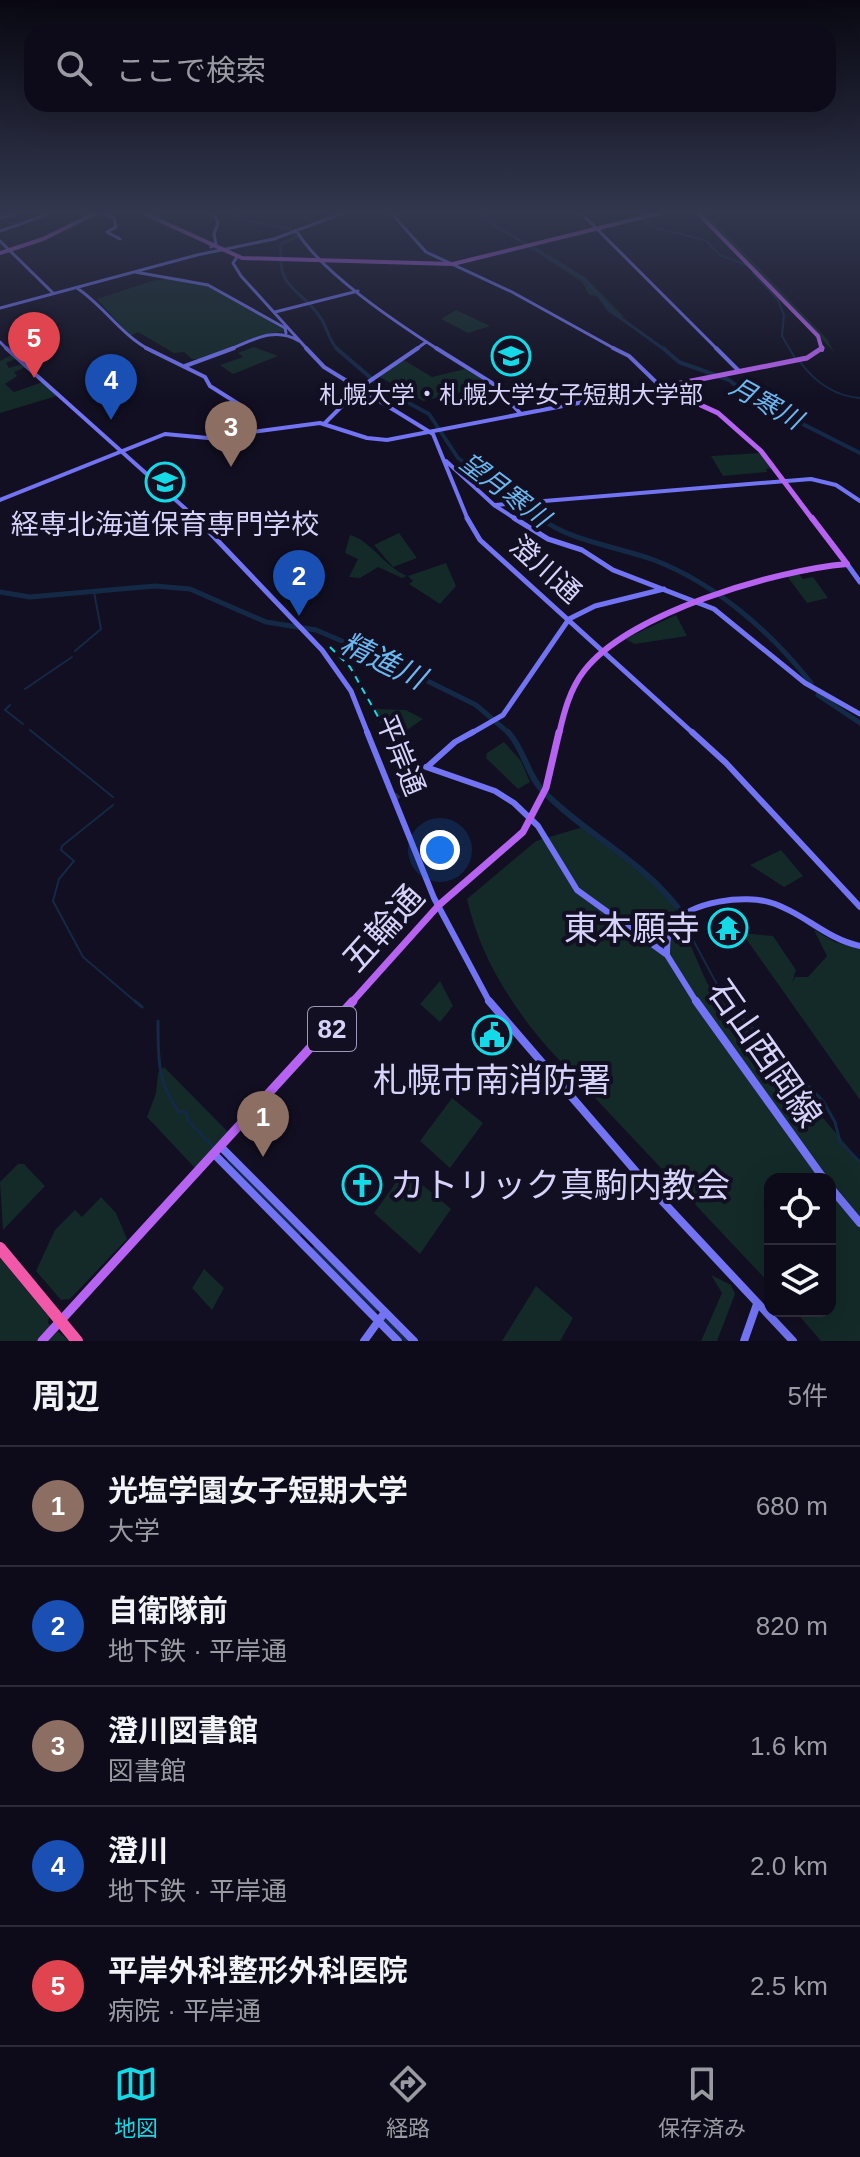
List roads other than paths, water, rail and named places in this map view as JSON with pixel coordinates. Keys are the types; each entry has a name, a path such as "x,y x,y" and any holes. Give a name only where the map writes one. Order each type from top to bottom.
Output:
{"highway":[{"path":"0,1248 77,1341"}],"main road":[{"path":"661,387 815,356 822,352 823,345 758,276"},
{"path":"661,387 724,416 764,453 847,564"},
{"name":"五輪通","path":"42,1341 219,1152 439,907 525,830 543,800 568,695 583,671 602,651 622,637 731,587 781,572 847,564"}],"street":[{"path":"35,276 54,293"},
{"path":"0,308 120,276"},
{"path":"142,276 152,280 179,276 211,286 256,315 285,328 286,333"},
{"path":"241,276 328,371 432,432"},
{"path":"339,276 426,341 492,383 521,414"},
{"path":"473,276 514,293 629,356 661,387"},
{"path":"644,276 739,371"},
{"path":"76,287 94,299 133,341 185,366 245,408"},
{"path":"275,312 359,291"},
{"path":"185,366 268,334 286,333 299,340"},
{"path":"324,423 360,389 426,341"},
{"name":"平岸通","path":"0,342 217,537 303,628 351,691 439,907 494,1010 793,1341"},
{"path":"0,500 165,434 208,438 324,423 369,438 396,439 661,387"},
{"path":"396,439 499,419"},
{"name":"澄川通","path":"432,432 473,531 726,763 860,907"},
{"path":"446,462 494,505 548,539 582,550 613,570 714,609 805,683 860,714"},
{"path":"494,505 785,482 827,482 860,501"},
{"path":"847,564 860,582"},
{"path":"665,589 595,606 569,619 508,709 455,742 426,767 495,791 519,807 545,836 577,890 667,955"},
{"path":"667,955 667,942 678,919 695,911 744,899 771,903 832,939 860,946"},
{"name":"石山西岡線","path":"667,955 679,978 820,1173"},
{"path":"219,1152 414,1341"},
{"path":"219,1152 398,1341"},
{"path":"836,1194 860,1223"},
{"path":"744,1341 757,1304"},
{"path":"364,1341 385,1312"}],"waterway":[{"name":"望月寒川","path":"284,276 320,317 338,349"},
{"name":"月寒川","path":"579,276 615,314 665,350"},
{"path":"755,276 778,300 784,315 782,336 795,358"},
{"name":"月寒川","path":"663,348 679,362 729,380 753,399 860,453"},
{"name":"望月寒川","path":"338,349 385,390 429,414 458,458 542,520"},
{"path":"800,362 826,387 860,398"},
{"name":"望月寒川","path":"540,518 566,533 654,560 699,582 760,628 811,683"},
{"name":"精進川","path":"0,592 30,597 155,586 190,589 266,622 316,630 377,656 476,705 509,733"},
{"path":"75,651 101,629 94,592"},
{"path":"25,689 72,657"},
{"name":"望月寒川","path":"818,695 860,723"},
{"path":"10,705 5,710 23,724"},
{"path":"30,730 113,797"},
{"name":"精進川","path":"509,733 542,790 647,875 678,908"},
{"path":"113,805 62,846 61,850 74,861 59,879 53,901 83,957 137,1003"},
{"name":"精進川","path":"678,908 680,913"},
{"name":"精進川","path":"685,925 727,1003"},
{"path":"135,1001 142,1007"},
{"name":"精進川","path":"726,1001 823,1101 835,1122 840,1142 860,1162"},
{"path":"158,1021 159,1057 166,1091 179,1112 186,1112 188,1121 214,1148"},
{"path":"228,1160 300,1234"},
{"path":"314,1248 376,1310"},
{"path":"385,1320 406,1341"}],"tunnel":[{"path":"394,799 426,767"}],"railway":[{"path":"330,647 350,667 381,722"}],"place":[{"name":"札幌大学・札幌大学女子短期大学部","path":"511,356"},
{"name":"平岸外科整形外科医院","path":"34,378"},
{"name":"澄川","path":"111,420"},
{"name":"澄川図書館","path":"231,467"},
{"name":"経専北海道保育専門学校","path":"165,482"},
{"name":"自衛隊前","path":"299,616"},
{"name":"東本願寺","path":"728,928"},
{"name":"札幌市南消防署","path":"492,1035"},
{"name":"光塩学園女子短期大学","path":"263,1157"},
{"name":"カトリック真駒内教会","path":"362,1185"}]}
